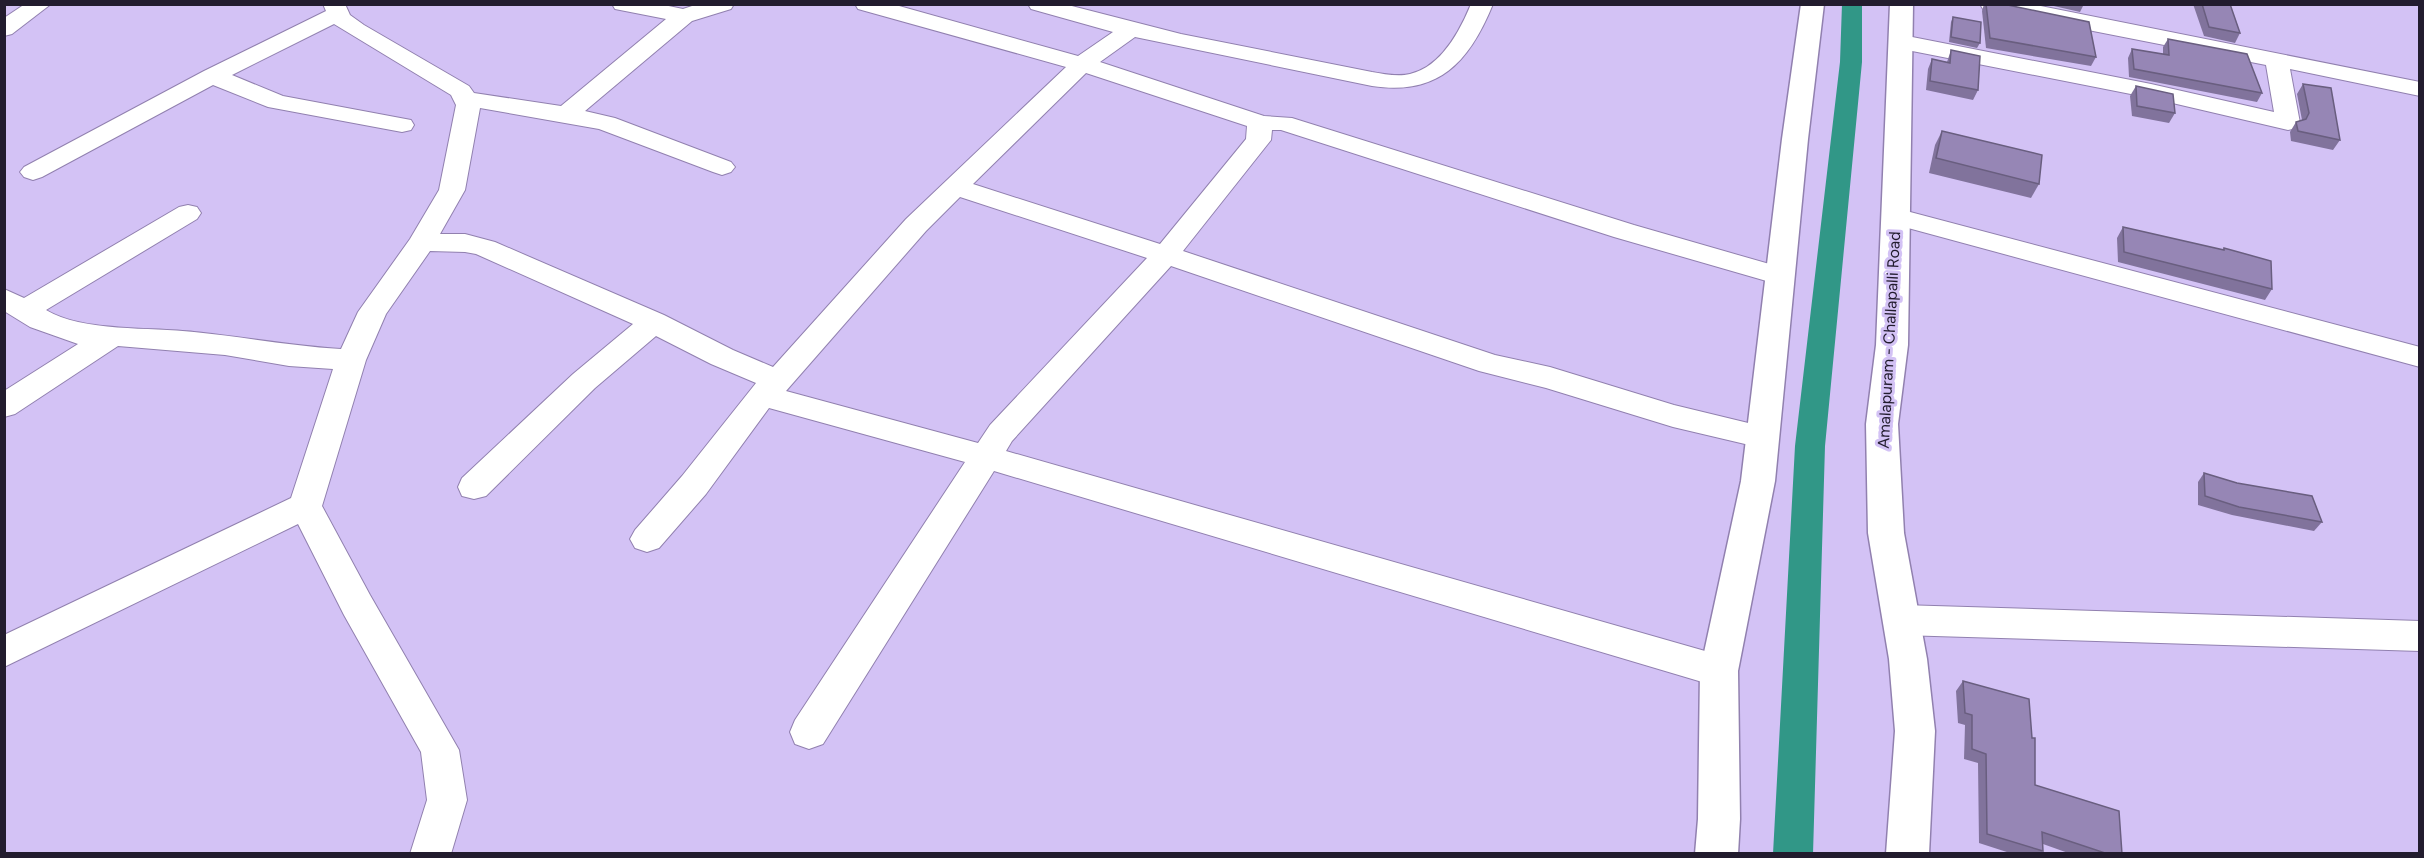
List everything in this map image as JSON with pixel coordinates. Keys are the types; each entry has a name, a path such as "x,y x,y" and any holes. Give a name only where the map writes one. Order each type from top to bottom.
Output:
{"street":[{"path":"4,19 39,4"},
{"path":"4,29 39,4"},
{"path":"623,4 684,16"},
{"path":"566,114 684,16 723,4"},
{"path":"866,4 1082,64 1141,82 1187,100 1242,115 1260,123 1282,123 1624,231 1780,276"},
{"path":"1040,4 1130,30 1278,61 1397,81 1418,80 1432,72 1449,57 1472,29 1482,4"},
{"path":"1716,854 1719,819 1719,671 1758,481 1813,4"},
{"name":"Amalapuram - Challapalli Road","path":"1902,4 1892,345 1882,424 1886,533 1908,659 1915,731 1907,854"},
{"path":"1991,4 2420,89"},
{"path":"33,172 336,9 356,30 461,91 468,105 452,190 422,242 372,312 351,360 305,506 357,605 440,750 447,800 429,854"},
{"path":"647,539 694,485 770,388 916,225 1082,64 1130,30"},
{"path":"1902,42 2151,91 2288,123 2277,60"},
{"path":"212,76 277,102 402,125"},
{"path":"465,99 566,114 606,123 722,167"},
{"path":"809,732 984,456 1009,424 1167,255 1228,174 1258,140 1260,123"},
{"path":"955,187 1167,255 1490,364 1550,378 1673,416 1762,437"},
{"path":"188,213 15,304 40,320 75,334 225,345 289,356 351,360"},
{"path":"1895,216 2420,357"},
{"path":"422,242 465,243 485,248 654,322 722,357 770,388 984,456 1719,671"},
{"path":"474,487 584,381 654,322"},
{"path":"4,406 114,336"},
{"path":"13,639 305,506"},
{"path":"1902,620 2420,636"}],"building":[{"path":"1986,4 2003,4 2089,22 2096,57 1990,38"},
{"path":"2202,4 2230,4 2240,33 2209,27"},
{"path":"1953,17 1981,22 1980,43 1951,37"},
{"path":"2168,39 2247,54 2262,93 2134,69 2132,49 2169,55"},
{"path":"1951,50 1980,56 1978,90 1930,81 1932,59 1950,63"},
{"path":"2303,84 2331,88 2340,140 2298,131 2296,122 2306,119 2309,113"},
{"path":"2136,86 2173,94 2175,113 2137,106"},
{"path":"1942,131 2042,155 2039,184 1936,158"},
{"path":"2123,227 2224,250 2224,248 2271,261 2272,289 2124,252"},
{"path":"2204,473 2237,483 2312,496 2322,522 2239,507 2205,496"},
{"path":"1963,681 2029,699 2032,738 2035,738 2035,785 2119,811 2122,854 2108,854 2042,832 2043,851 1987,834 1986,754 1972,749 1972,715 1965,713"}],"waterway":[{"path":"1793,854 1810,446 1851,62 1852,4"}]}
